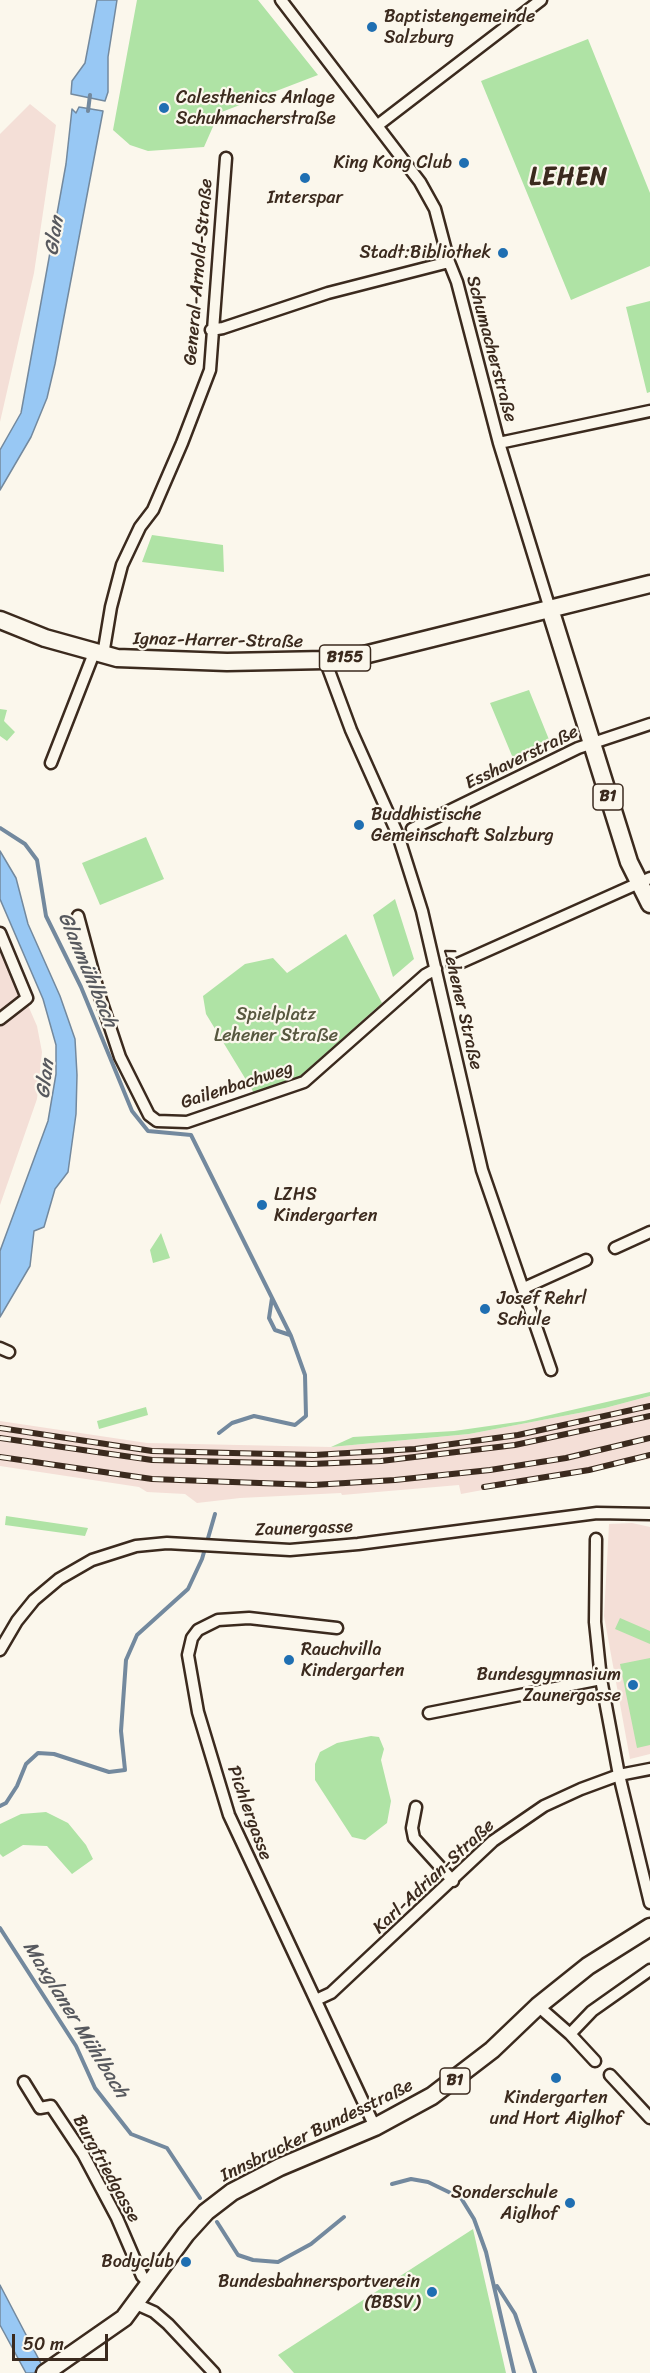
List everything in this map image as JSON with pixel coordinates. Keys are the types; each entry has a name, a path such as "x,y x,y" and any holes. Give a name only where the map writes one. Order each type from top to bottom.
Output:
{"main road":[{"name":"Ignaz-Harrer-Straße","path":"0,620 98,654 144,661 325,660 364,655 650,584"},
{"name":"B1","path":"550,609 629,861 645,880 650,904"},
{"name":"Innsbrucker Bundesstraße","path":"48,2372 102,2336 124,2318 186,2234 206,2212 232,2192 402,2114 460,2077 538,2006 588,1966 650,1927"}],"street":[{"name":"Schumacherstraße","path":"281,0 378,125 420,182 435,209 449,262 457,282 499,443 550,609"},
{"path":"378,125 541,0"},
{"name":"General-Arnold-Straße","path":"98,654 122,565 140,527 157,500 210,370 211,330 226,158"},
{"path":"211,330 328,293 449,262"},
{"path":"499,443 650,411"},
{"path":"51,763 98,654"},
{"name":"Lehener Straße","path":"325,660 351,730 398,836 422,910 482,1170 551,1370"},
{"name":"Esshaverstraße","path":"412,829 593,742 650,724"},
{"path":"453,966 645,880"},
{"name":"Gailenbachweg","path":"78,916 99,994 120,1057 149,1115 157,1121 187,1122 304,1082 424,975 436,969"},
{"path":"0,933 27,998 0,1019"},
{"path":"615,1248 650,1232"},
{"path":"524,1288 586,1260"},
{"name":"Zaunergasse","path":"0,1650 17,1621 34,1600 72,1570 92,1560 136,1546 167,1543 290,1550 597,1514 650,1514"},
{"path":"596,1539 595,1622 601,1679 619,1775 650,1903"},
{"name":"Pichlergasse","path":"337,1628 249,1618 218,1620 198,1630 192,1638 189,1654 198,1712 229,1815 256,1878 375,2127"},
{"path":"429,1713 601,1679"},
{"name":"Karl-Adrian-Straße","path":"316,2000 336,1989 453,1881 493,1840 544,1806 619,1775 650,1768"},
{"path":"416,1807 412,1828 414,1838 453,1881"},
{"path":"570,2034 592,2011 650,1970"},
{"path":"538,2006 570,2034 595,2061"},
{"path":"610,2075 650,2118"},
{"name":"Burgfriedgasse","path":"24,2082 40,2108 51,2106 83,2154 117,2218 142,2276 151,2284"},
{"path":"136,2304 154,2312 168,2324 214,2373"}],"shaded area":[{"path":"30,104 56,125 34,273 0,422 0,134"},
{"path":"0,941 37,1026 42,1052 37,1099 0,1205"},
{"path":"650,1396 650,1459 461,1494 459,1485 342,1495 341,1493 240,1498 197,1503 185,1494 147,1492 139,1487 0,1466 0,1421 147,1443 331,1447 469,1434 605,1408"},
{"name":"Bundesgymnasium Zaunergasse","path":"632,1523 650,1527 650,1754 630,1759 604,1616 609,1524"}],"green space":[{"path":"137,0 258,0 318,75 219,113 204,147 148,151 130,145 113,130"},
{"path":"588,39 650,193 650,266 571,300 481,81"},
{"path":"650,301 650,392 647,393 626,307"},
{"path":"152,535 223,545 224,572 142,562"},
{"path":"529,690 552,747 515,763 490,703"},
{"path":"0,709 7,710 4,721 15,732 7,741 0,736"},
{"path":"146,837 164,879 100,905 82,863"},
{"path":"395,899 414,959 393,977 373,915"},
{"name":"Spielplatz Lehener Straße","path":"346,934 382,1003 300,1076 254,1093 206,1014 203,996 245,964 273,958 287,973"},
{"path":"161,1233 170,1258 153,1263 150,1250"},
{"path":"650,1392 650,1396 605,1408 469,1434 331,1447 353,1437 454,1431 524,1421"},
{"path":"146,1407 148,1415 99,1429 97,1421"},
{"path":"6,1516 88,1528 85,1536 5,1525"},
{"path":"620,1618 650,1631 650,1644 615,1629"},
{"path":"650,1658 650,1745 637,1748 620,1664"},
{"path":"371,1736 379,1737 384,1749 381,1760 391,1801 387,1823 365,1840 352,1837 315,1780 315,1764 320,1752 337,1743"},
{"path":"46,1812 68,1823 86,1845 93,1859 72,1874 47,1846 23,1845 3,1857 0,1854 0,1824 21,1814"},
{"name":"Bundesbahnersportverein (BBSV)","path":"473,2229 506,2373 294,2373 278,2355"}],"water":[{"path":"97,0 117,0 108,57 108,92 105,101 71,94 72,81 85,63"},
{"path":"79,107 103,111 55,364 47,398 31,437 0,490 0,450 21,413 66,164 72,109 76,113"},
{"path":"0,851 16,878 28,924 60,996 75,1039 77,1075 76,1114 68,1172 55,1189 44,1227 34,1231 30,1266 0,1317 0,1251 48,1121 56,1074 56,1045 43,999 0,899"},
{"path":"0,2285 46,2373 26,2373 0,2325"}],"waterway":[{"name":"Glan","path":"88,111 90,95"},
{"name":"Maxglaner Mühlbach","path":"0,828 25,844 37,860 46,916 81,987 132,1111 148,1131 191,1135 291,1336 305,1375 306,1416 295,1425 254,1416 232,1423 219,1433"},
{"name":"Maxglaner Mühlbach","path":"272,1298 269,1318 275,1330 290,1335"},
{"name":"Maxglaner Mühlbach","path":"0,1806 6,1803 17,1786 26,1764 38,1753 54,1754 109,1772 125,1770 121,1731 126,1660 137,1635 188,1589 202,1559 215,1514"},
{"name":"Maxglaner Mühlbach","path":"0,1928 76,2046 95,2088 131,2134 167,2148 200,2198"},
{"name":"Maxglaner Mühlbach","path":"392,2184 411,2179 428,2182 461,2198 474,2219 486,2252 514,2373"},
{"name":"Maxglaner Mühlbach","path":"217,2222 238,2255 253,2260 278,2262 311,2244 344,2217"},
{"path":"497,2286 515,2314 535,2373"}],"railway":[{"path":"0,1428 152,1451 314,1455 415,1449 518,1435 650,1406"},
{"path":"0,1438 152,1460 312,1464 381,1461 515,1445 650,1416"},
{"path":"0,1457 152,1479 313,1485 395,1480 490,1470 566,1458 650,1438"},
{"path":"484,1487 589,1470 650,1455"}],"place":[{"name":"Baptistengemeinde Salzburg","path":"372,27"},
{"name":"Calesthenics Anlage Schuhmacherstraße","path":"164,108"},
{"name":"King Kong Club","path":"464,163"},
{"name":"Interspar","path":"305,178"},
{"name":"Stadt:Bibliothek","path":"503,253"},
{"name":"Buddhistische Gemeinschaft Salzburg","path":"359,825"},
{"name":"LZHS Kindergarten","path":"262,1205"},
{"name":"Josef Rehrl Schule","path":"485,1309"},
{"name":"Rauchvilla Kindergarten","path":"289,1660"},
{"name":"Bundesgymnasium Zaunergasse","path":"633,1685"},
{"name":"Kindergarten und Hort Aiglhof","path":"556,2078"},
{"name":"Sonderschule Aiglhof","path":"570,2203"},
{"name":"Bodyclub","path":"186,2262"},
{"name":"Bundesbahnersportverein (BBSV)","path":"432,2292"}],"district":[{"name":"LEHEN","path":"569,178"}],"water label":[{"name":"Glanmühlbach","path":"87,970"}]}
